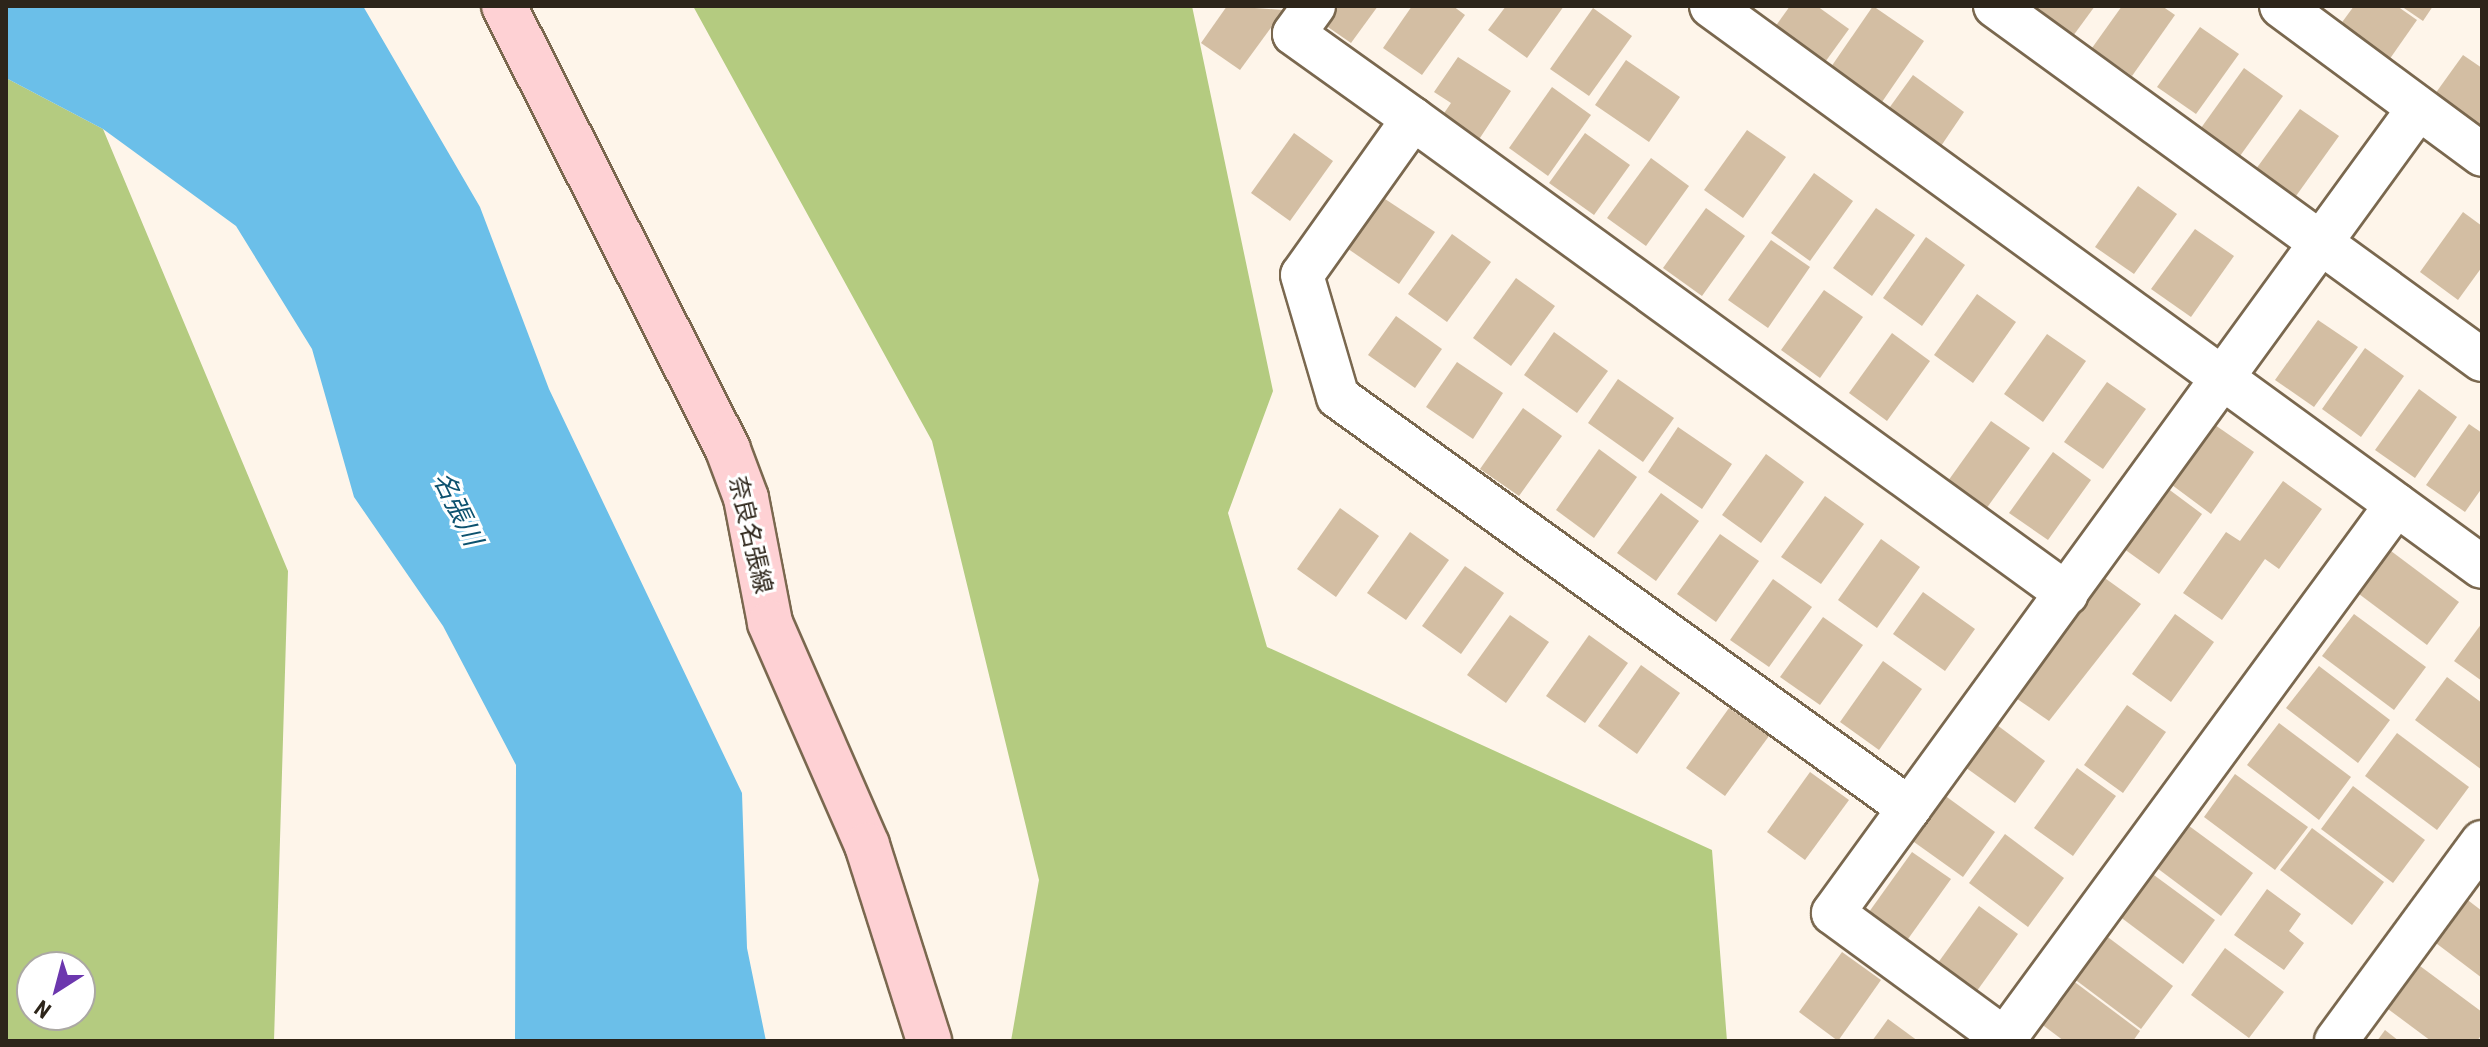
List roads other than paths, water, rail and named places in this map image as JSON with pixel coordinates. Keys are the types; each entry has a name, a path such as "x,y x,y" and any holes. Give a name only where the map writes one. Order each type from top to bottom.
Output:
{"main road":[{"name":"奈良名張線","path":"504,6 728,450 746,498 770,623 867,845 929,1041"}],"street":[{"path":"1314,6 1294,34 2067,594"},
{"path":"1711,6 2482,567"},
{"path":"1995,6 2482,360"},
{"path":"2297,11 2418,109 2482,155"},
{"path":"2396,505 2004,1040 1833,913 2418,109"},
{"path":"1413,119 1302,275 1338,397 1909,808"},
{"path":"2336,1041 2482,842"}],"water":[{"name":"名張川","path":"6,6 363,6 480,207 549,389 742,793 747,948 766,1041 515,1041 516,765 443,626 354,497 312,349 236,226 103,129 6,78"}]}
